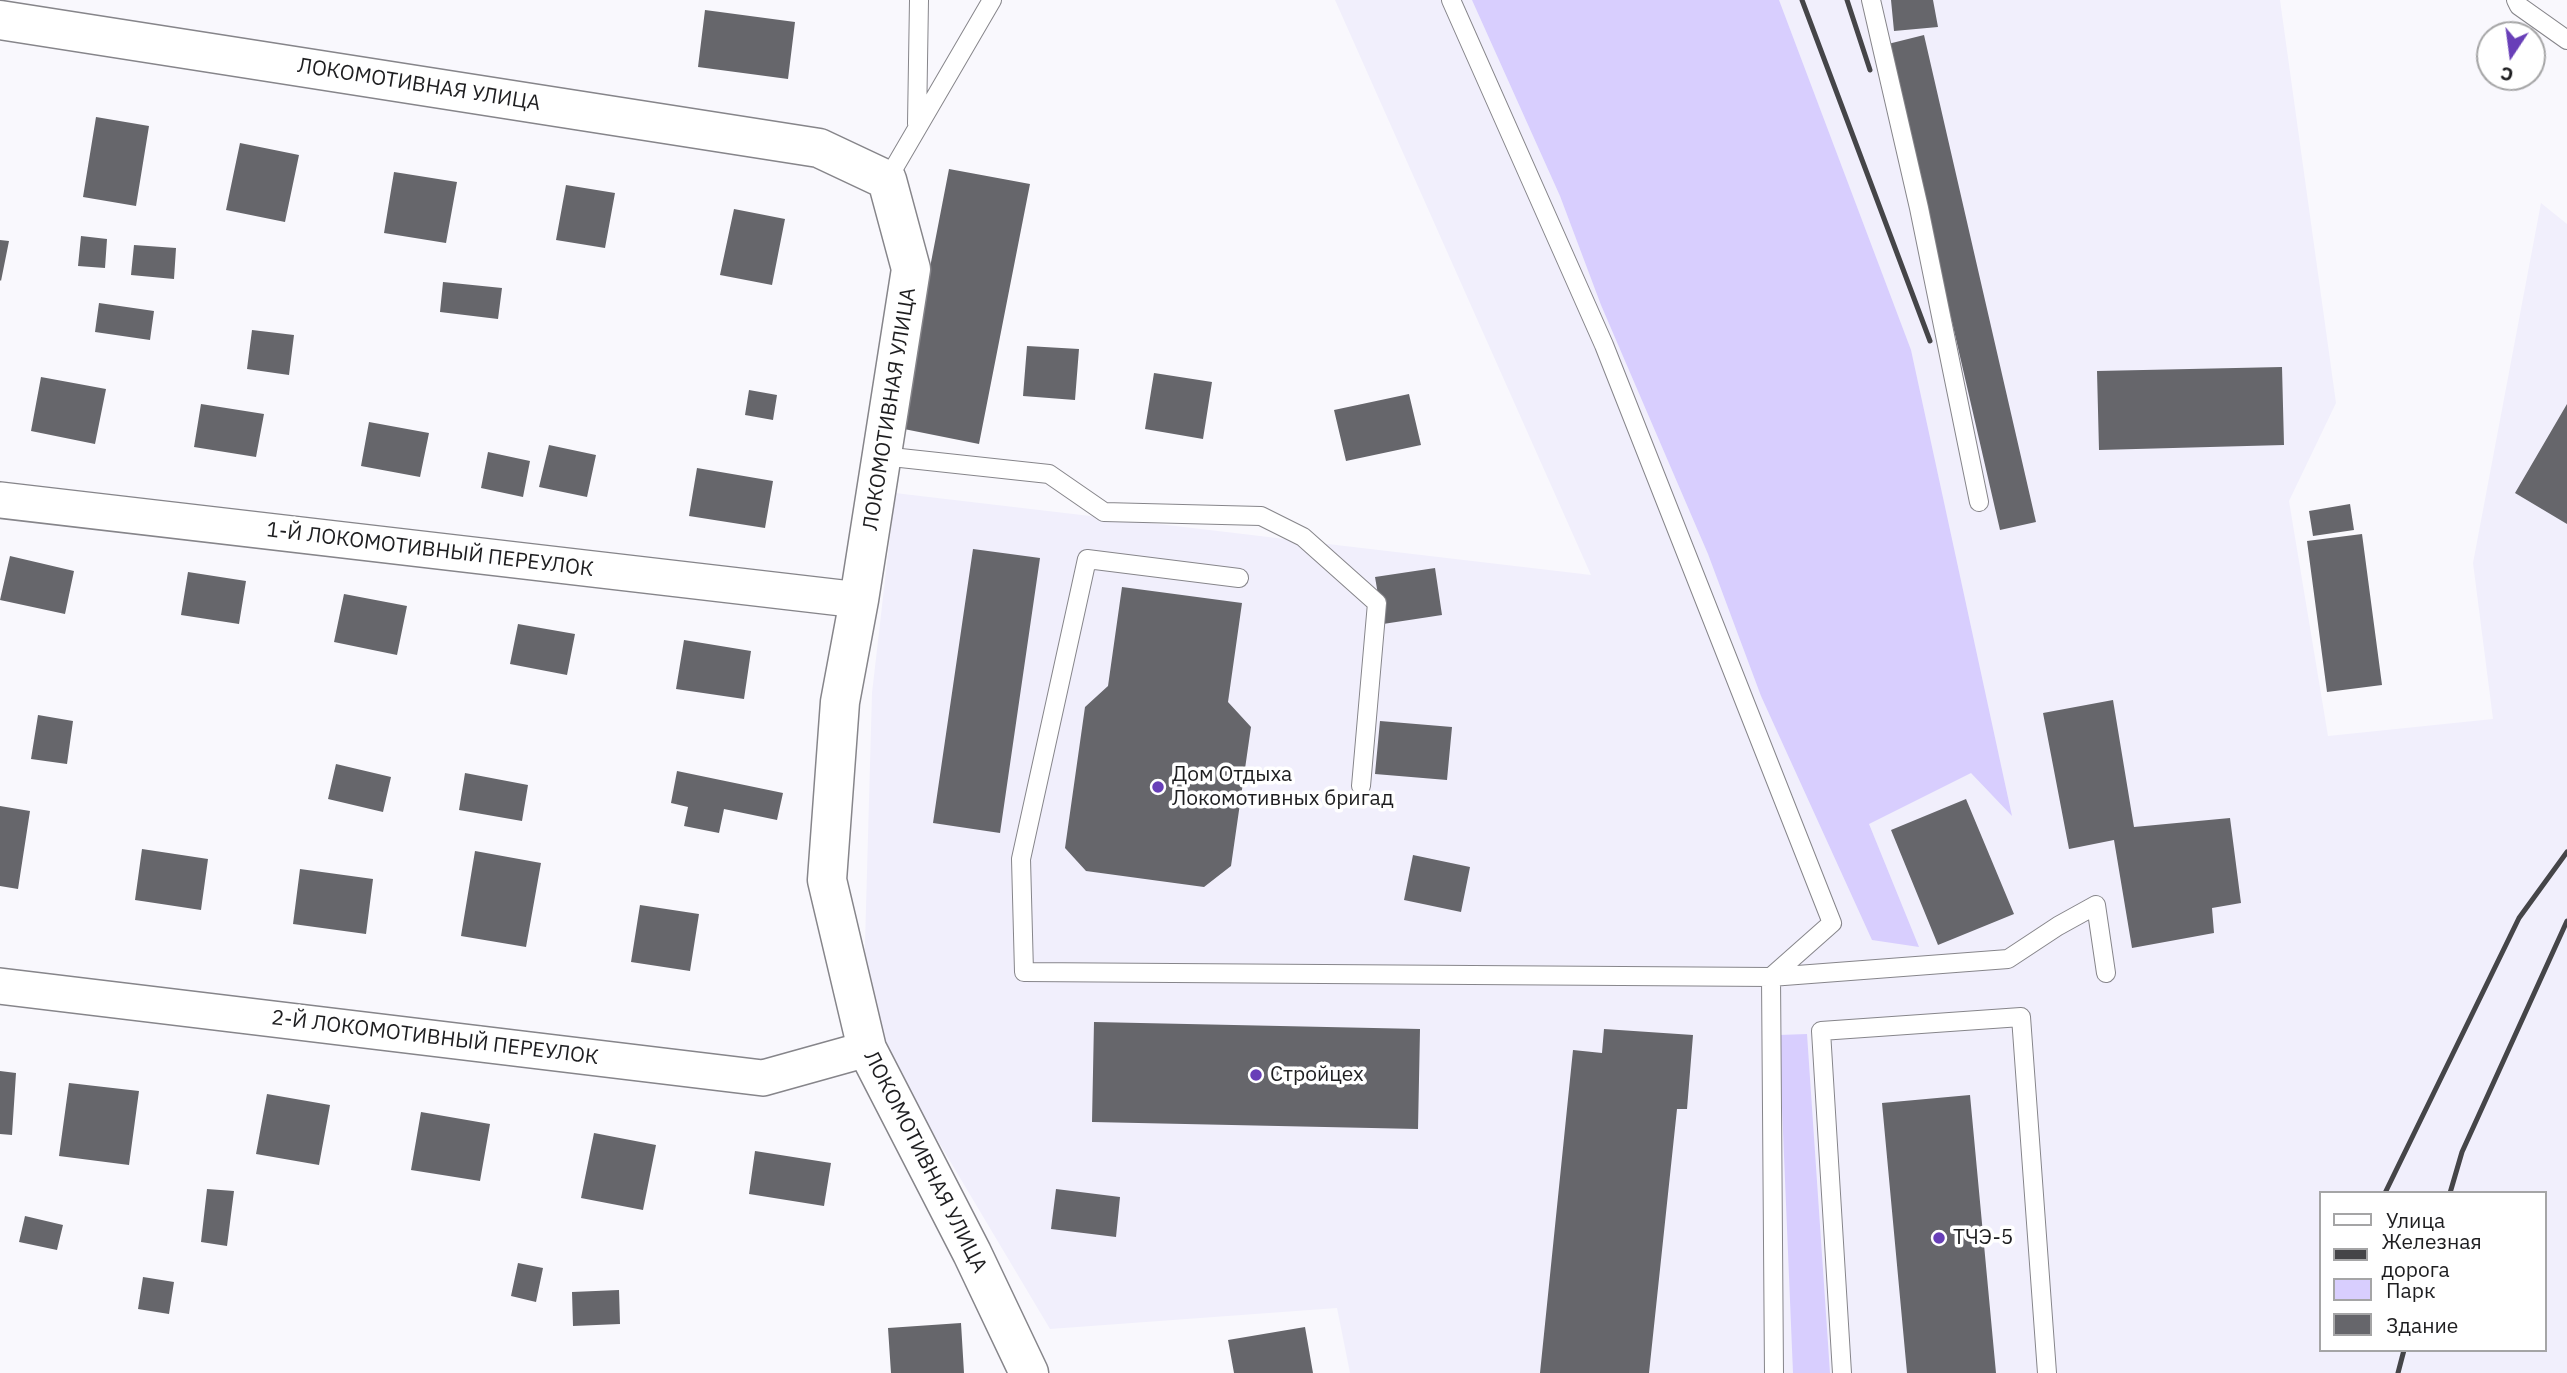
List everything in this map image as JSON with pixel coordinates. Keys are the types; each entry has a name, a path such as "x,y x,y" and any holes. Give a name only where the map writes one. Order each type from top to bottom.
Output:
{"street":[{"name":"ЛОКОМОТИВНАЯ УЛИЦА","path":"0,20 819,148 887,180 911,270 859,600 840,702 827,880 867,1049 972,1253 1029,1373"},
{"name":"1-Й ЛОКОМОТИВНЫЙ ПЕРЕУЛОК","path":"0,500 859,600"},
{"name":"2-Й ЛОКОМОТИВНЫЙ ПЕРЕУЛОК","path":"0,986 763,1078 867,1049"}],"lane":[{"path":"917,128 919,0"},
{"path":"887,180 992,0"},
{"path":"1451,0 1604,345 1832,923 1771,977 1774,1373"},
{"path":"1871,0 1919,208 1979,502"},
{"path":"2516,0 2519,6 2567,40"},
{"path":"882,456 1049,474 1104,512 1261,516 1303,537 1377,603 1360,786"},
{"path":"1239,578 1087,559 1021,859 1024,972 1771,977 2008,959 2096,905 2106,973"},
{"path":"1842,1373 1821,1031 2021,1017 2047,1373"}],"shaded area":[{"path":"1335,0 2280,0 2336,403 2289,501 2328,736 2493,719 2473,563 2541,203 2567,224 2567,1373 1350,1373 1337,1308 1050,1329 863,1015 872,693 895,493 1591,575"}],"green space":[{"path":"1472,0 1779,0 1911,350 2012,816 1971,773 1869,824 1919,947 1872,940 1761,696 1708,554 1601,305 1560,196"},
{"path":"1807,1034 1830,1373 1793,1373 1779,1035"}],"building":[{"path":"1891,0 1933,0 1938,27 1894,31"},
{"path":"705,10 795,22 788,79 698,67"},
{"path":"1924,35 2036,522 2000,530 1888,44"},
{"path":"96,117 149,126 136,206 83,197"},
{"path":"240,143 299,155 285,222 226,210"},
{"path":"949,169 1030,184 979,444 899,428"},
{"path":"394,172 457,182 446,243 384,233"},
{"path":"566,185 615,193 605,248 556,240"},
{"path":"734,209 785,219 772,285 720,275"},
{"path":"81,236 107,239 105,268 78,266"},
{"path":"0,240 9,241 1,281 0,280"},
{"path":"134,245 176,248 174,279 131,275"},
{"path":"443,282 502,288 498,319 440,312"},
{"path":"99,303 154,311 150,340 95,332"},
{"path":"252,330 294,335 289,375 247,369"},
{"path":"1027,346 1079,349 1075,400 1023,396"},
{"path":"2282,367 2284,445 2099,450 2097,371"},
{"path":"1154,373 1212,382 1203,439 1145,429"},
{"path":"41,377 106,389 95,444 31,431"},
{"path":"749,390 777,395 773,420 745,415"},
{"path":"1409,394 1421,445 1346,461 1334,410"},
{"path":"201,404 264,414 256,457 194,447"},
{"path":"2567,404 2567,524 2515,493"},
{"path":"369,422 429,433 420,477 361,466"},
{"path":"549,445 596,455 587,497 539,487"},
{"path":"488,452 530,461 523,497 481,488"},
{"path":"697,468 773,481 765,528 689,516"},
{"path":"2350,504 2354,530 2313,536 2309,511"},
{"path":"2362,534 2382,685 2327,692 2307,541"},
{"path":"973,549 1040,558 1000,833 933,823"},
{"path":"10,556 74,571 65,614 0,600"},
{"path":"1435,568 1442,615 1383,624 1375,577"},
{"path":"188,572 246,581 239,624 181,615"},
{"name":"Дом Отдыха Локомотивных бригад","path":"1122,587 1242,603 1228,702 1251,727 1231,866 1204,887 1086,871 1065,848 1085,707 1108,686"},
{"path":"344,594 407,606 397,655 334,642"},
{"path":"518,624 575,634 567,675 510,664"},
{"path":"684,640 751,651 744,699 676,689"},
{"path":"2113,700 2134,827 2230,818 2241,903 2212,908 2214,933 2132,948 2114,840 2069,849 2043,713"},
{"path":"38,715 73,721 67,764 31,759"},
{"path":"1380,721 1452,727 1447,780 1375,774"},
{"path":"336,764 391,777 383,812 328,799"},
{"path":"677,771 783,793 777,820 724,809 719,833 684,826 688,807 671,803"},
{"path":"465,773 528,785 522,821 459,810"},
{"path":"1966,799 2014,914 1938,945 1891,830"},
{"path":"0,806 30,811 18,889 0,886"},
{"path":"142,849 208,859 201,910 135,900"},
{"path":"475,851 541,863 526,947 461,936"},
{"path":"1413,855 1470,867 1461,912 1404,900"},
{"path":"300,869 373,879 366,934 293,924"},
{"path":"640,905 699,914 690,971 631,962"},
{"name":"Стройцех","path":"1094,1022 1420,1029 1418,1129 1092,1122"},
{"path":"1604,1029 1693,1035 1687,1109 1677,1109 1649,1373 1540,1373 1573,1050 1602,1053"},
{"path":"0,1071 16,1073 12,1135 0,1134"},
{"path":"69,1083 139,1091 129,1165 59,1156"},
{"path":"267,1094 330,1105 319,1165 256,1154"},
{"name":"ТЧЭ-5","path":"1970,1095 1996,1373 1907,1373 1882,1103"},
{"path":"421,1112 490,1124 480,1181 411,1170"},
{"path":"594,1133 656,1145 643,1210 581,1198"},
{"path":"755,1151 831,1163 824,1206 749,1194"},
{"path":"207,1189 234,1191 227,1246 201,1242"},
{"path":"1056,1189 1120,1197 1116,1237 1051,1229"},
{"path":"25,1216 63,1225 57,1250 19,1242"},
{"path":"518,1263 543,1268 536,1302 511,1296"},
{"path":"143,1277 174,1282 169,1314 138,1309"},
{"path":"619,1290 620,1324 573,1326 572,1292"},
{"path":"961,1323 964,1373 891,1373 888,1328"},
{"path":"1305,1327 1313,1373 1234,1373 1228,1340"}],"railway":[{"path":"1802,0 1930,341"},
{"path":"1847,0 1870,70"},
{"path":"2386,1191 2519,918 2567,852"},
{"path":"2451,1191 2462,1152 2567,921"},
{"path":"2398,1373 2403,1352"}],"place":[{"name":"Дом Отдыха Локомотивных бригад","path":"1158,787"},
{"name":"Стройцех","path":"1256,1075"},
{"name":"ТЧЭ-5","path":"1939,1238"}]}
